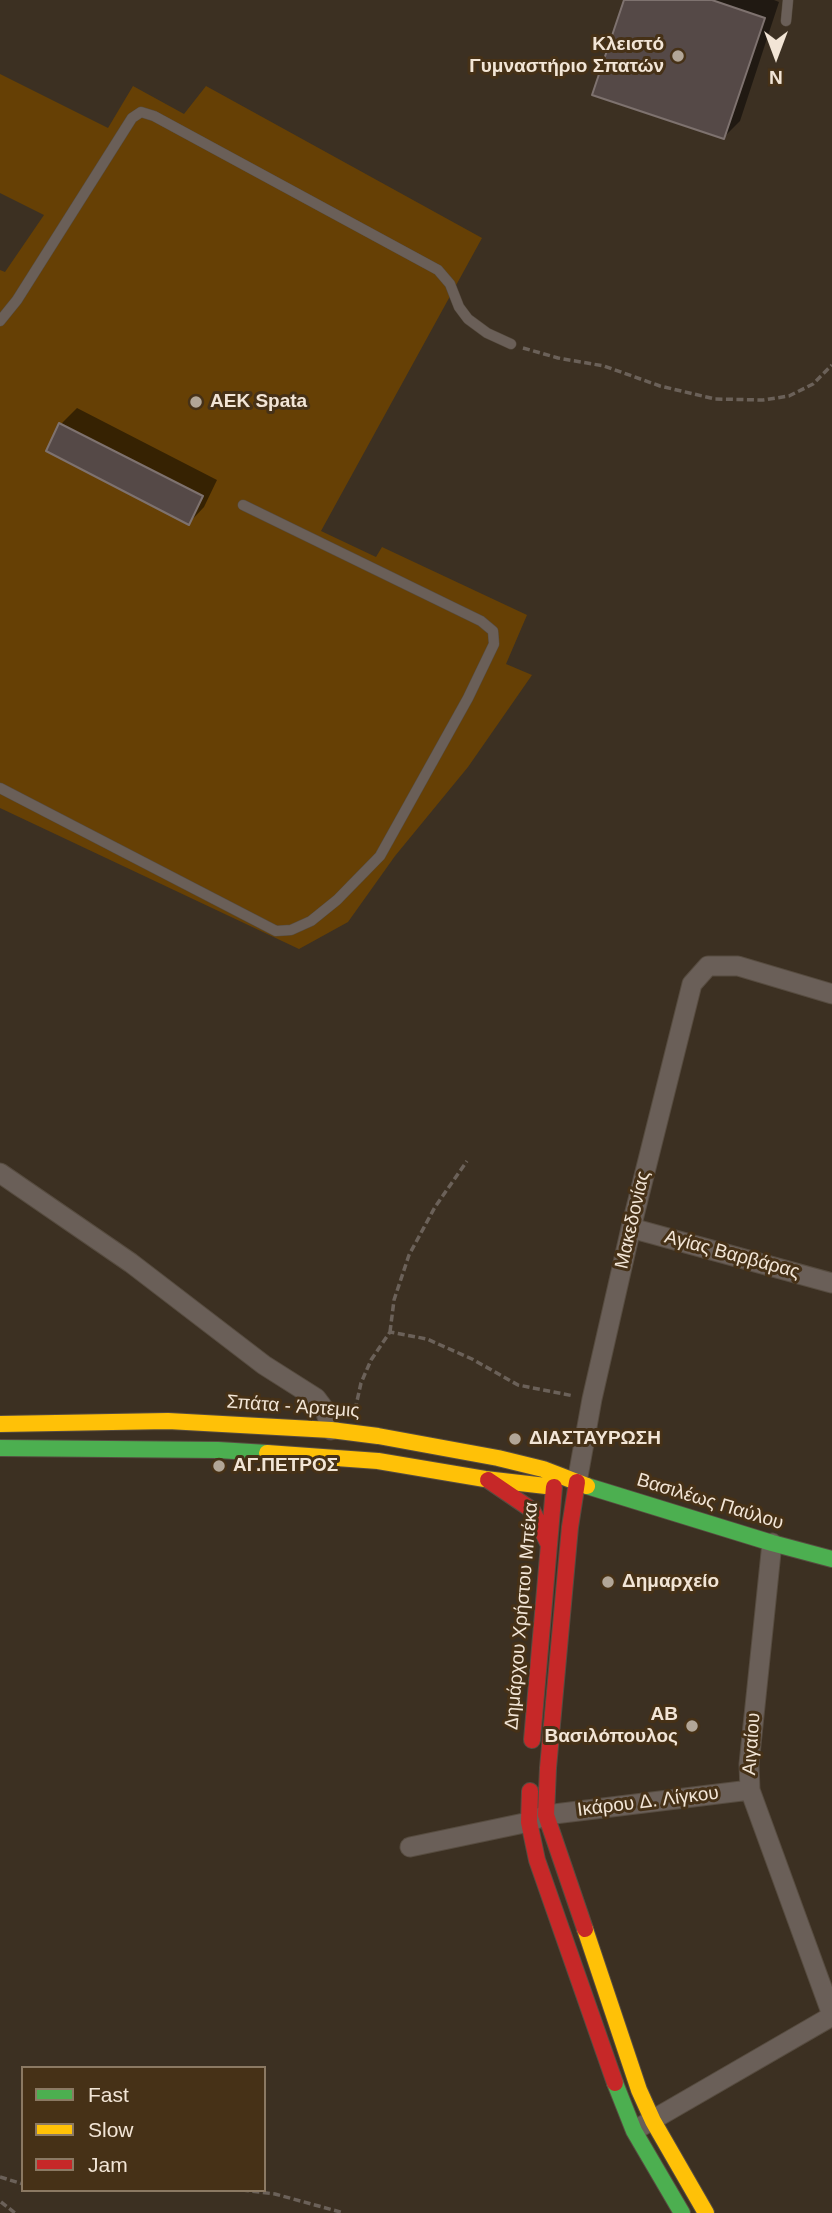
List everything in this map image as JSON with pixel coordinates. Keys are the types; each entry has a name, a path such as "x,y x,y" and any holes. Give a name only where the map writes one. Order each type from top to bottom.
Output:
{"main road":[{"name":"Σπάτα - Άρτεμις","path":"0,1424 168,1420 340,1431 498,1458 544,1469 577,1482"},
{"path":"0,1448 218,1450 307,1455 378,1461 485,1479 554,1487"},
{"path":"485,1479 532,1510 549,1545"},
{"name":"Δημάρχου Χρήστου Μπέκα","path":"682,2213 634,2131 537,1860 538,1819 548,1769 570,1527 577,1482 554,1487 530,1767 538,1819 639,2090 653,2121 706,2213"},
{"name":"Βασιλέως Παύλου","path":"577,1482 832,1559"}],"street":[{"name":"Μακεδονίας","path":"577,1482 592,1399 631,1228 692,984 708,966 738,966 832,994"},
{"path":"0,1173 131,1263 264,1365 316,1398 340,1431"},
{"name":"Αγίας Βαρβάρας","path":"631,1228 832,1283"},
{"name":"Αιγαίου","path":"772,1543 749,1764 750,1790 832,2015"},
{"name":"Ικάρου Δ. Λίγκου","path":"410,1847 538,1819 750,1790"},
{"path":"634,2131 832,2015"}],"lane":[{"path":"786,21 788,0"},
{"path":"0,321 17,300 132,118 141,112 154,116 438,270 450,284 468,319 487,333 511,344"},
{"path":"0,788 276,931 291,930 312,921 380,856 468,698 494,644 493,631 481,621 243,505"}],"path":[{"path":"511,344 558,358 604,366 660,386 715,399 763,400 789,396 813,384 832,365"},
{"path":"340,1431 371,1360 390,1332 394,1300 409,1255 435,1207 467,1161"},
{"path":"390,1332 427,1339 472,1359 518,1385 592,1399"},
{"path":"0,2177 21,2183"},
{"path":"258,2192 344,2213"},
{"path":"0,2201 15,2213"}],"shaded area":[{"name":"AEK Spata","path":"0,74 108,128 133,86 184,114 206,86 482,238 321,531 376,557 382,547 527,615 506,664 532,675 468,767 395,856 348,922 299,949 0,808 0,270 5,272 44,215 0,193"}],"building":[{"name":"Κλειστό Γυμναστήριο Σπατών","path":"624,0 712,0 765,18 724,139 592,95"},
{"path":"59,423 203,496 189,525 46,451"}],"traffic: fast":[{"path":"0,1448 267,1453"},
{"path":"587,1486 832,1559"},
{"path":"615,2083 634,2131 682,2213"}],"traffic: slow":[{"path":"0,1424 168,1421 331,1430 498,1458 543,1469 587,1486"},
{"path":"267,1453 378,1461 546,1486"},
{"path":"585,1929 639,2090 653,2121 706,2213"}],"traffic: jam":[{"path":"488,1480 532,1510 549,1545"},
{"path":"577,1482 570,1527 546,1815 585,1929"},
{"path":"532,1740 554,1487"},
{"path":"530,1791 529,1822 537,1860 615,2083"}],"place":[{"name":"Κλειστό Γυμναστήριο Σπατών","path":"678,56"},
{"name":"AEK Spata","path":"196,402"},
{"name":"ΔΙΑΣΤΑΥΡΩΣΗ","path":"515,1439"},
{"name":"ΑΓ.ΠΕΤΡΟΣ","path":"219,1466"},
{"name":"Δημαρχείο","path":"608,1582"},
{"name":"ΑΒ Βασιλόπουλος","path":"692,1726"}]}
